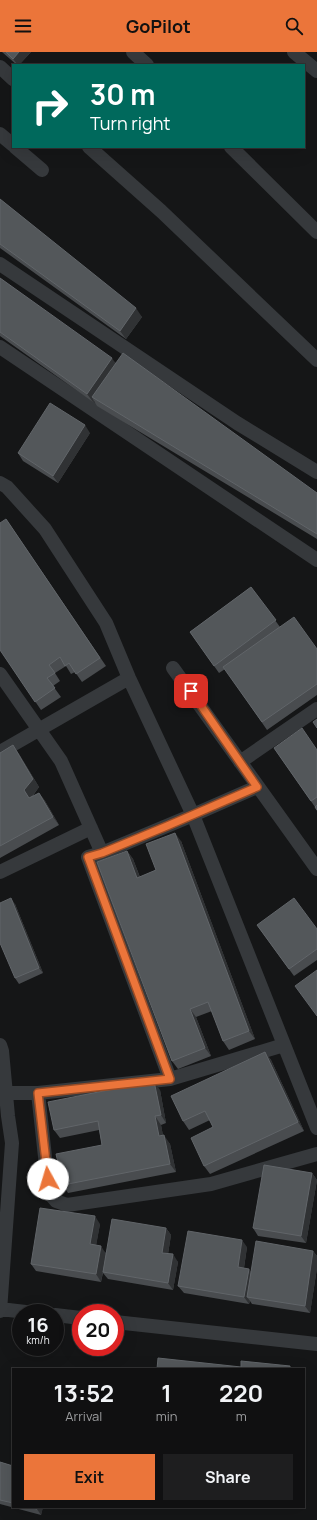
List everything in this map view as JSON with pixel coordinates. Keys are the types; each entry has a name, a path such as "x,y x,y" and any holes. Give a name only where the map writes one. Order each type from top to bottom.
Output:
{"lane":[{"path":"133,52 146,64"},
{"path":"294,52 317,71"},
{"path":"0,67 12,78"},
{"path":"0,134 12,144"},
{"path":"16,148 42,170"},
{"path":"90,148 160,211 317,360"},
{"path":"231,148 317,232"},
{"path":"0,264 237,422 317,472"},
{"path":"0,347 317,560"},
{"path":"0,483 7,487 45,529 106,624 129,678 194,815 317,1128"},
{"path":"173,668 317,869"},
{"path":"0,674 61,762 102,853"},
{"path":"0,752 129,678"},
{"path":"240,762 317,709"},
{"path":"170,1079 88,857 102,853 194,815 257,787"},
{"path":"0,872 91,828"},
{"path":"0,1045 2,1051 6,1093 4,1114 12,1143 0,1310 12,1311"},
{"path":"6,1093 38,1093 170,1079 284,1045"},
{"path":"38,1093 49,1193 56,1201 67,1204 211,1184 317,1154"},
{"path":"124,1323 317,1344"}],"building":[{"path":"6,52 19,52 13,59"},
{"path":"0,199 136,308 120,331 0,244"},
{"path":"0,278 112,358 87,394 0,332"},
{"path":"123,353 317,493 317,534 92,397"},
{"path":"50,403 85,425 53,476 18,453"},
{"path":"6,519 100,658 76,674 69,663 65,666 60,657 49,665 55,673 47,678 55,688 35,702 0,650 0,523"},
{"path":"251,587 276,620 214,666 190,632"},
{"path":"294,617 317,649 317,684 262,722 223,667"},
{"path":"317,719 317,728 313,722"},
{"path":"302,728 317,750 317,797 311,801 274,748"},
{"path":"13,745 33,779 24,790 29,798 39,793 53,817 0,846 0,753"},
{"path":"175,833 249,1031 223,1041 208,1002 190,1009 205,1048 172,1061 97,862 127,851 137,878 156,870 146,844"},
{"path":"11,898 39,968 15,978 0,943 0,903"},
{"path":"294,898 317,929 317,949 289,969 257,925"},
{"path":"317,970 317,1016 295,986"},
{"path":"265,1052 298,1122 204,1166 191,1138 213,1127 205,1111 183,1121 171,1096"},
{"path":"154,1081 161,1115 155,1116 159,1136 164,1135 170,1164 63,1185 56,1154 102,1145 98,1121 54,1130 48,1102"},
{"path":"264,1165 312,1173 301,1236 253,1228"},
{"path":"40,1208 95,1216 90,1244 101,1246 96,1274 31,1264"},
{"path":"112,1219 166,1228 162,1253 173,1254 168,1283 103,1272"},
{"path":"188,1231 242,1240 238,1267 249,1269 244,1297 178,1286"},
{"path":"256,1241 313,1251 305,1306 247,1297"},
{"path":"158,1358 241,1367 241,1361 290,1366 290,1368 157,1368"},
{"path":"0,1462 12,1466 12,1503 0,1500"}],"route":[{"path":"48,1179 38,1093 170,1079 88,857 102,853 194,815 257,787 191,691"}]}
